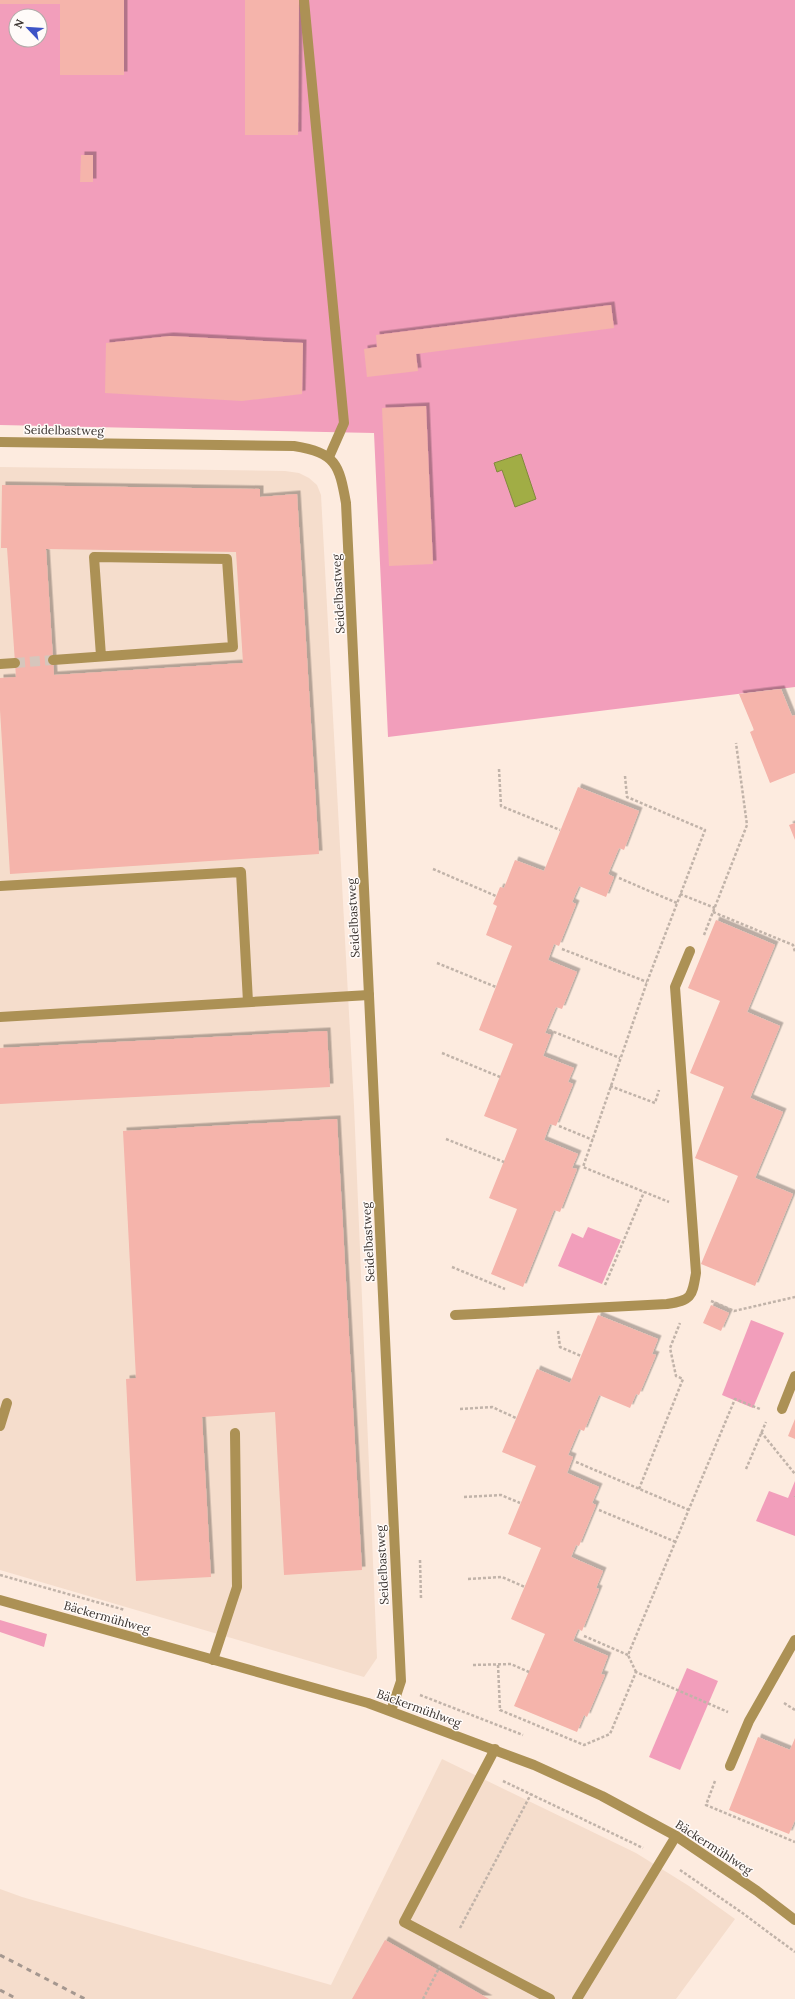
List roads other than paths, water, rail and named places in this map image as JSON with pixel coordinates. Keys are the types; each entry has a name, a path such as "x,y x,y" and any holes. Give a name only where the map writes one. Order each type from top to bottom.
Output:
{"street":[{"path":"304,0 344,423 329,457"},
{"name":"Seidelbastweg","path":"0,442 294,446 312,449 329,457 341,475 346,503 401,1681 391,1711"},
{"path":"53,660 232,646 227,559 94,557 101,656"},
{"path":"0,664 15,662"},
{"path":"0,886 241,872 248,1002"},
{"path":"455,1315 667,1304 684,1302 692,1293 696,1273 675,987 690,951"},
{"path":"0,1017 369,995"},
{"path":"782,1409 795,1376"},
{"path":"0,1426 7,1402"},
{"path":"213,1660 237,1587 235,1433"},
{"name":"Bäckermühlweg","path":"0,1600 391,1711 495,1749 602,1796 676,1836 757,1891 795,1920"},
{"path":"730,1766 749,1721 795,1640"},
{"path":"495,1749 404,1922 550,1999"},
{"path":"577,1999 676,1836"}],"tunnel":[{"path":"15,663 53,660"}],"railway":[{"path":"0,1955 85,1999"},
{"path":"0,1990 17,1999"}]}
